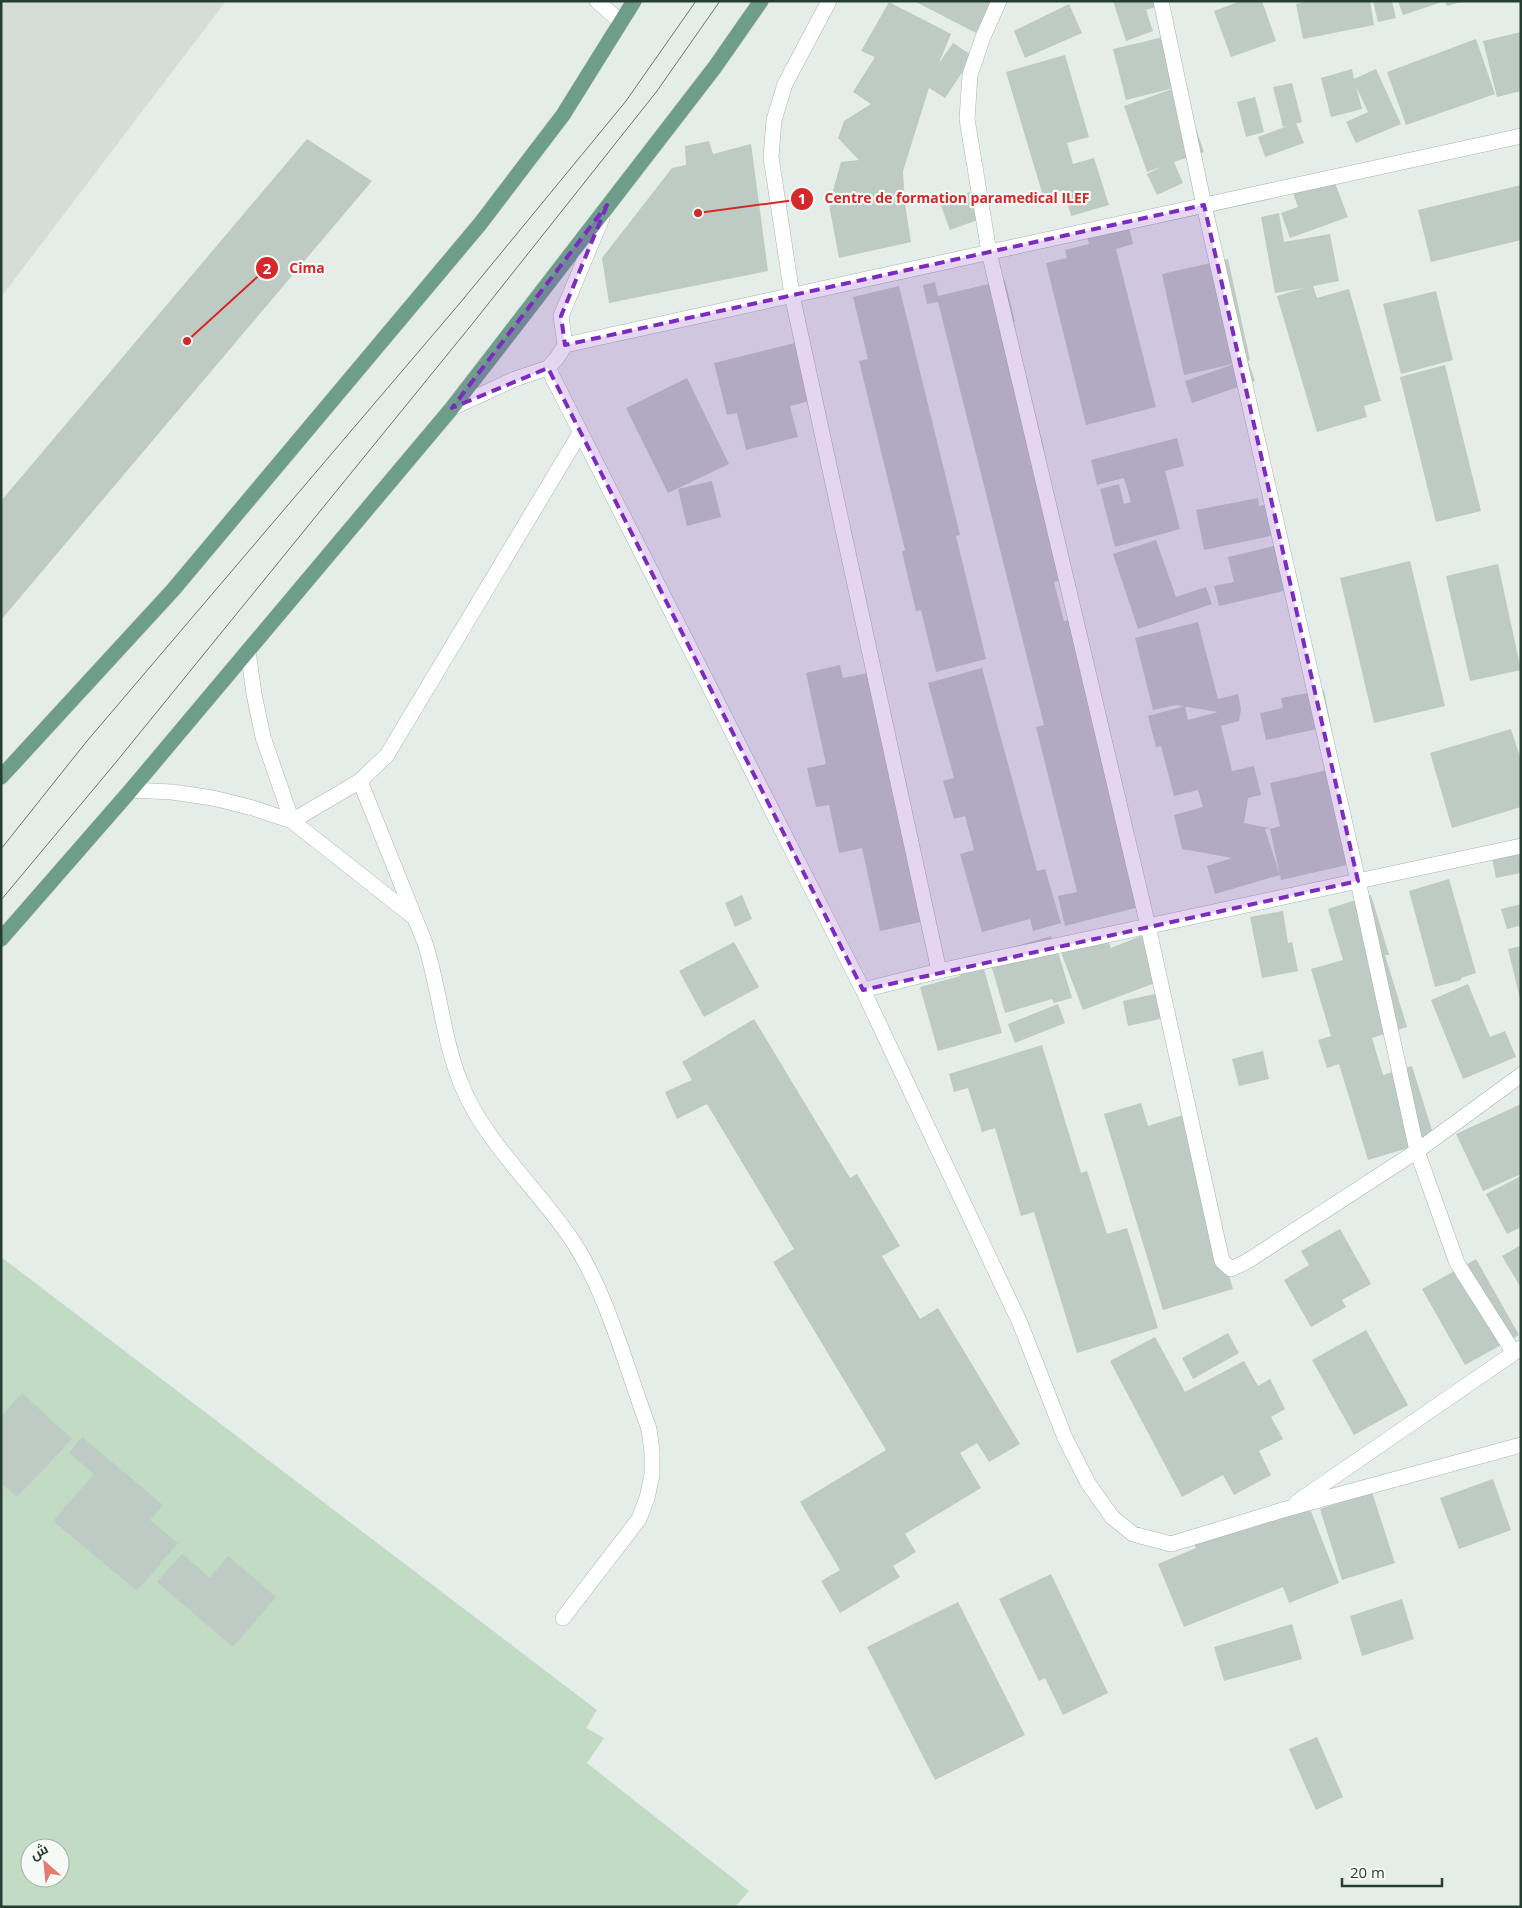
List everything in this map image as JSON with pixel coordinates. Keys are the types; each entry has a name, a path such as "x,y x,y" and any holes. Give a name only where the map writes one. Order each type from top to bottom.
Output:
{"main road":[{"path":"1,777 173,590 480,224 563,115 634,1"},
{"path":"1,939 131,790 452,408 715,67 761,1"}],"street":[{"path":"597,1 621,22"},
{"path":"829,1 785,84 774,120 771,157 792,295 940,971"},
{"path":"999,1 983,37 970,75 967,119 989,252 1148,926 1222,1261 1231,1269 1246,1262 1417,1151 1521,1075"},
{"path":"1161,1 1204,205 1358,881 1417,1151 1457,1264 1517,1351 1286,1509"},
{"path":"565,345 1521,136"},
{"path":"452,408 516,379 548,368 557,358 565,345 561,316 607,205"},
{"path":"548,368 863,990 1020,1323 1065,1438 1088,1482 1112,1517 1133,1534 1171,1544 1286,1509 1521,1445"},
{"path":"292,822 360,781 387,755 580,433"},
{"path":"248,651 254,694 264,736 292,822"},
{"path":"360,781 416,919 433,967 453,1061 462,1087 475,1112 491,1136 559,1221 585,1263 603,1301 649,1429 652,1475 647,1498 639,1519 563,1618"},
{"path":"131,790 172,792 213,798 253,808 292,822 416,919"},
{"path":"863,990 940,971 1521,846"}],"highlighted area":[{"path":"607,205 561,316 565,345 1204,205 1358,881 863,990 548,368 452,408"}],"shaded area":[{"path":"1,1 226,1 1,297"}],"green space":[{"path":"1,1257 597,1710 586,1728 604,1738 587,1763 749,1891 735,1907 1,1907"}],"building":[{"path":"914,1 997,1 980,35"},
{"path":"1113,1 1171,2 1146,10 1153,31 1126,41"},
{"path":"1241,1 1262,1 1276,41 1231,57 1214,11"},
{"path":"1309,1 1370,1 1374,25 1303,39 1296,4"},
{"path":"1373,1 1392,1 1396,18 1378,22"},
{"path":"1398,1 1442,1 1442,2 1403,15"},
{"path":"1445,1 1461,1 1461,2 1447,6"},
{"path":"889,2 951,34 939,63 953,43 973,56 945,98 929,88 903,171 905,204 911,242 839,258 829,205 841,162 859,160 838,138 844,121 871,104 853,92 875,57 861,51"},
{"path":"1069,4 1082,33 1025,58 1014,31"},
{"path":"1521,32 1521,91 1497,97 1483,41"},
{"path":"1172,35 1181,86 1204,152 1174,162 1183,183 1157,195 1147,174 1161,167 1147,172 1124,106 1178,87 1126,100 1113,49"},
{"path":"1476,39 1495,94 1406,125 1387,72"},
{"path":"1065,55 1089,137 1067,143 1073,164 1094,158 1109,205 1071,216 1064,190 1043,196 1006,72"},
{"path":"1352,69 1354,79 1376,69 1401,124 1356,143 1346,122 1368,112 1356,86 1362,109 1331,117 1321,78"},
{"path":"1292,83 1302,122 1283,127 1273,87"},
{"path":"1255,97 1264,132 1246,137 1237,102"},
{"path":"1296,123 1304,143 1265,157 1258,137"},
{"path":"307,139 372,181 1,620 1,501"},
{"path":"709,141 713,154 751,144 768,271 609,303 602,258 672,168 686,165 685,146"},
{"path":"1332,175 1348,217 1290,238 1281,213 1298,207 1292,190"},
{"path":"1521,185 1521,240 1431,262 1418,210"},
{"path":"970,192 980,219 950,230 940,203"},
{"path":"1279,213 1284,242 1330,234 1339,281 1313,286 1317,298 1349,289 1381,401 1364,406 1367,417 1317,432 1277,296 1304,288 1275,293 1261,217"},
{"path":"1129,227 1133,244 1116,249 1156,407 1086,425 1046,263 1067,258 1065,250 1089,244 1087,237"},
{"path":"1228,259 1250,360 1248,361 1255,381 1192,403 1185,381 1237,363 1184,375 1162,274"},
{"path":"1005,280 1015,322 1013,322 1044,449 1036,451 1069,579 1054,582 1064,621 1079,617 1139,907 1065,926 1058,896 1077,892 1036,727 1044,725 938,302 927,304 923,285 935,282 938,296"},
{"path":"899,286 960,535 956,536 986,659 936,672 921,610 916,611 902,552 905,550 859,361 868,359 853,297"},
{"path":"1436,291 1453,360 1401,374 1383,304"},
{"path":"795,343 809,401 790,406 798,437 746,450 737,413 727,415 714,363"},
{"path":"1445,365 1481,511 1436,522 1400,377"},
{"path":"687,378 729,464 668,493 626,408"},
{"path":"1177,438 1184,466 1165,471 1180,529 1115,547 1100,489 1119,484 1124,504 1131,502 1124,478 1097,485 1091,460"},
{"path":"712,481 721,517 687,526 678,489"},
{"path":"1258,498 1259,506 1279,502 1285,533 1204,550 1196,510"},
{"path":"1156,540 1176,597 1206,587 1212,604 1138,629 1113,554"},
{"path":"1287,543 1297,588 1219,606 1214,586 1234,582 1228,557"},
{"path":"1410,561 1445,706 1374,723 1340,578"},
{"path":"1498,564 1521,670 1470,681 1446,576"},
{"path":"1198,622 1218,699 1238,694 1241,709 1239,721 1221,726 1232,771 1254,766 1261,795 1248,798 1244,823 1269,828 1265,829 1280,875 1215,894 1207,866 1232,858 1182,849 1174,815 1203,807 1198,790 1174,796 1161,746 1156,747 1148,716 1184,706 1176,705 1153,710 1135,638","holes":["1185,707 1218,712 1188,720"]},
{"path":"840,665 843,678 873,672 925,921 880,931 862,848 839,853 829,805 816,807 807,768 826,764 806,673"},
{"path":"982,668 1037,871 1045,869 1061,923 1033,931 1030,919 982,932 960,854 974,850 965,816 954,819 943,781 954,778 928,683"},
{"path":"1324,690 1331,726 1266,740 1260,713 1283,708 1281,698"},
{"path":"1511,729 1521,760 1521,807 1452,828 1430,753"},
{"path":"1328,770 1347,865 1281,880 1270,829 1280,826 1270,783"},
{"path":"1519,848 1521,873 1496,878 1491,854"},
{"path":"1449,879 1476,973 1461,978 1461,980 1435,987 1409,891"},
{"path":"742,895 752,919 735,927 725,903"},
{"path":"1371,895 1389,955 1385,955 1407,1027 1372,1038 1383,1075 1412,1066 1435,1140 1368,1160 1339,1064 1327,1068 1318,1040 1331,1036 1311,969 1343,960 1328,909"},
{"path":"1521,904 1521,930 1519,926 1507,929 1501,909"},
{"path":"1283,911 1288,943 1292,942 1298,971 1262,978 1250,917"},
{"path":"1104,930 1111,948 1146,934 1163,980 1083,1010 1059,947"},
{"path":"1051,936 1053,943 1055,942 1072,998 1054,1003 1052,999 1005,1013 988,954"},
{"path":"734,942 759,987 704,1017 679,971"},
{"path":"1521,946 1521,999 1520,999 1508,949"},
{"path":"982,962 1002,1033 938,1051 920,987 960,976 958,969"},
{"path":"1468,984 1490,1037 1505,1031 1516,1057 1463,1079 1431,1000"},
{"path":"1164,992 1169,1017 1128,1026 1123,1001"},
{"path":"1058,1004 1065,1023 1015,1043 1008,1024"},
{"path":"754,1019 850,1178 857,1174 900,1246 882,1256 920,1319 938,1308 1020,1444 989,1462 977,1443 960,1453 981,1488 905,1534 916,1552 893,1566 900,1577 840,1613 821,1581 840,1570 800,1502 886,1450 773,1262 794,1249 707,1104 677,1119 665,1092 692,1080 682,1062"},
{"path":"1042,1045 1081,1173 1087,1171 1107,1234 1127,1228 1158,1328 1077,1353 1034,1212 1021,1216 995,1128 982,1132 968,1088 954,1092 949,1074"},
{"path":"1263,1051 1269,1079 1239,1086 1232,1059"},
{"path":"1141,1103 1148,1126 1186,1114 1191,1149 1233,1289 1163,1310 1104,1114"},
{"path":"1521,1104 1521,1174 1483,1191 1456,1134"},
{"path":"1521,1176 1521,1227 1507,1234 1486,1194"},
{"path":"1340,1229 1371,1284 1342,1300 1346,1307 1311,1327 1284,1280 1309,1265 1301,1251"},
{"path":"1521,1245 1521,1288 1502,1256"},
{"path":"1476,1259 1519,1335 1465,1365 1422,1289"},
{"path":"1366,1330 1408,1405 1354,1435 1312,1360"},
{"path":"1228,1333 1239,1353 1193,1379 1182,1358"},
{"path":"1155,1337 1185,1392 1244,1361 1258,1386 1270,1379 1285,1409 1271,1417 1283,1439 1259,1451 1271,1475 1234,1495 1223,1475 1182,1497 1110,1361"},
{"path":"22,1393 72,1439 17,1497 1,1483 1,1416"},
{"path":"82,1437 163,1505 150,1520 178,1543 137,1591 53,1521 94,1474 69,1453"},
{"path":"1493,1479 1511,1530 1459,1549 1440,1498"},
{"path":"1372,1492 1395,1563 1342,1580 1320,1509"},
{"path":"1305,1496 1339,1583 1289,1603 1283,1587 1184,1627 1158,1564 1196,1548 1193,1541"},
{"path":"182,1554 210,1578 228,1556 276,1597 233,1647 157,1582"},
{"path":"1051,1574 1108,1693 1063,1715 1045,1678 1039,1681 999,1599"},
{"path":"1402,1599 1414,1639 1362,1656 1350,1616"},
{"path":"958,1602 1025,1735 935,1780 867,1647"},
{"path":"1292,1624 1302,1659 1224,1681 1214,1647"},
{"path":"1317,1737 1343,1797 1316,1810 1289,1749"}],"tram line":[{"path":"1,849 87,741 460,303 626,101 696,1"},
{"path":"1,900 117,761 473,323 657,91 720,1"}],"place":[{"name":"Centre de formation paramedical ILEF","path":"698,213"},
{"name":"Cima","path":"187,341"}]}
